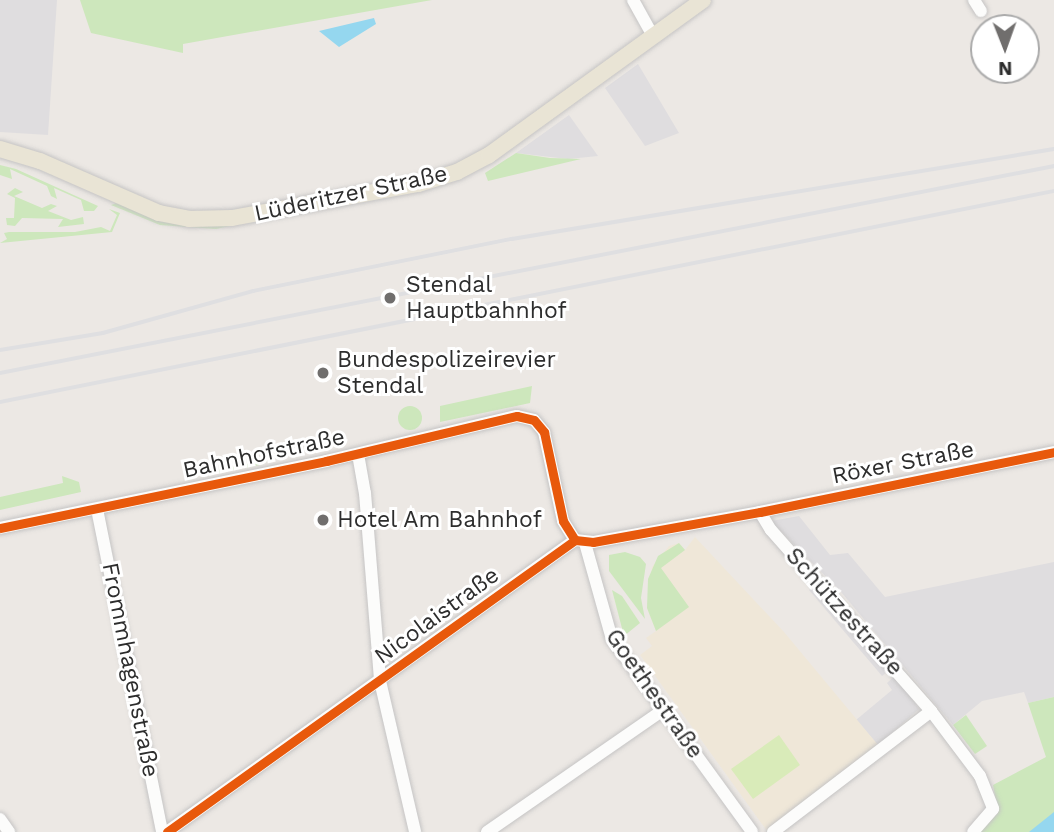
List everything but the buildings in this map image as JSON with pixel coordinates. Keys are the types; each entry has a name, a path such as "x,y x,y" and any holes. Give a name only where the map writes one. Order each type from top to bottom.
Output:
{"main road":[{"name":"Lüderitzer Straße","path":"0,149 40,161 159,213 208,220 254,215 418,184 457,172 489,155 703,0"}],"street":[{"path":"633,0 653,36"},
{"name":"Bahnhofstraße","path":"0,528 358,454 511,417 534,420"},
{"name":"Goethestraße","path":"534,420 544,432 563,521 580,541 612,639 752,832"},
{"name":"Röxer Straße","path":"760,512 1054,452"},
{"path":"358,454 365,494 380,681 415,832"},
{"name":"Frommhagenstraße","path":"97,509 164,832"},
{"name":"Nicolaistraße","path":"164,832 580,541 760,512"},
{"name":"Schützestraße","path":"760,512 771,530 931,710 980,776 992,802 990,815 973,832"},
{"path":"487,832 663,709"},
{"path":"773,832 931,710"},
{"path":"0,819 9,832"}],"shaded area":[{"path":"0,0 57,0 48,135 0,132"},
{"path":"638,64 679,133 645,146 605,88"},
{"path":"569,115 598,156 568,159 516,153"},
{"path":"799,516 830,555 848,553 885,597 1054,562 1054,697 1028,703 1024,692 982,701 953,725 841,592 771,521"},
{"path":"695,537 784,632 878,745 767,831 640,655 652,646 646,638 656,631 647,608 652,567 669,546 679,543 685,550"},
{"path":"818,582 891,669 882,676 809,590"},
{"path":"896,675 919,709 878,745 856,720 892,690 887,683"}],"green space":[{"path":"80,0 432,0 183,44 183,53 91,33"},
{"path":"516,153 581,159 488,181 485,173"},
{"path":"0,165 16,169 98,206 94,211 84,211 81,200 54,188 57,199 51,196 47,186 10,169 12,179 0,175"},
{"path":"15,188 23,192 14,196 42,208 51,204 57,206 48,211 71,220 83,217 84,224 58,227 63,219 22,218 15,226 7,225 6,218 14,218 15,198 7,194"},
{"path":"117,203 161,222 234,225 216,229 160,225 111,205"},
{"path":"109,209 120,213 112,232 0,243 7,239 4,233 9,232 75,232 101,227 110,231 117,215"},
{"path":"532,386 530,403 440,422 440,406"},
{"path":"410,406 421,413 422,418 415,429 410,430 399,423 398,418 405,407"},
{"path":"269,460 260,465 217,473 216,470"},
{"path":"62,476 79,482 81,492 0,510 0,497 63,483"},
{"path":"679,543 685,550 661,568 689,607 656,631 647,608 648,579 658,556"},
{"path":"625,552 640,557 646,564 641,598 645,619 609,571 609,555"},
{"path":"612,590 622,596 640,623 624,636"},
{"path":"1054,697 1054,832 980,832 998,813 993,785 1046,757 1028,703"},
{"path":"966,715 987,746 975,754 953,725"},
{"path":"779,735 800,765 753,799 731,769"}],"water":[{"path":"374,18 376,24 339,47 319,31"},
{"path":"1054,812 1054,832 1029,832"}],"railway":[{"path":"0,350 103,333 253,291 512,239 1054,149"},
{"path":"0,373 1054,166"},
{"path":"0,402 1054,191"}],"cycle path":[{"path":"0,528 326,461 517,416 534,420 544,432 563,521 575,540"},
{"path":"167,832 575,540 593,542 760,512 1054,452"}],"place":[{"name":"Stendal Hauptbahnhof","path":"390,298"},
{"name":"Bundespolizeirevier Stendal","path":"323,373"},
{"name":"Hotel Am Bahnhof","path":"323,520"}]}
